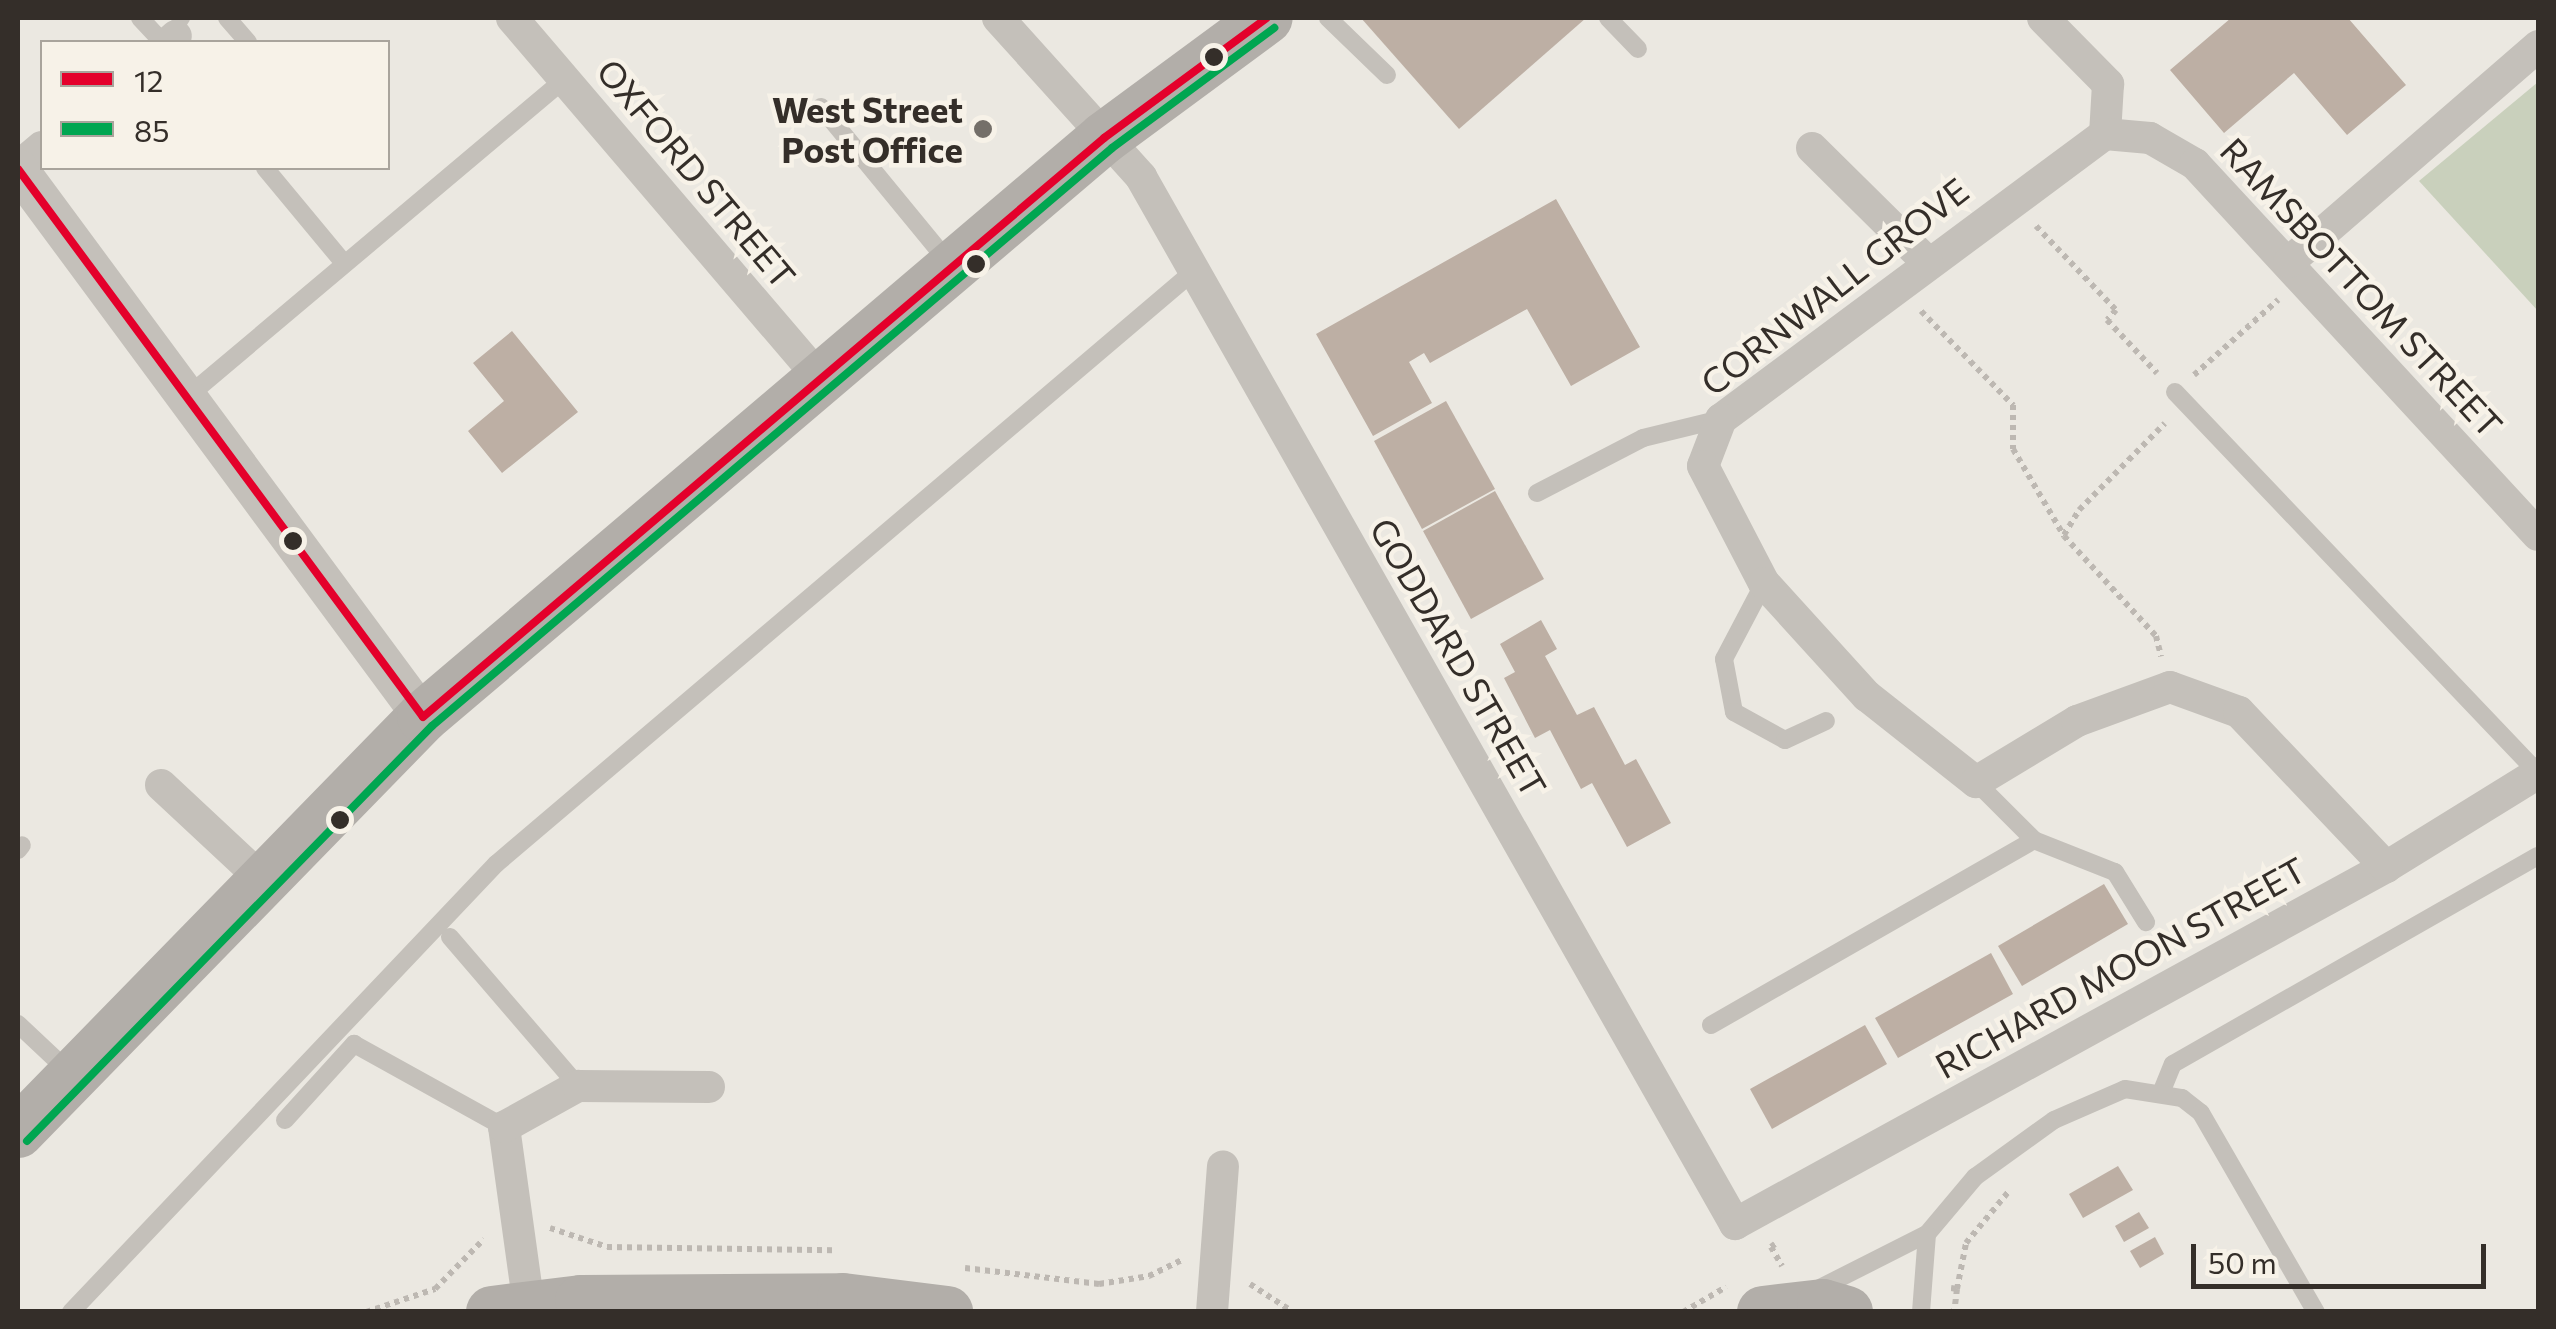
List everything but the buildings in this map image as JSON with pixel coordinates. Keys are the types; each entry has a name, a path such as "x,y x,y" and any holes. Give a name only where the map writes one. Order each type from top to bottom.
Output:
{"main road":[{"path":"18,1132 423,717 1104,138 1267,18"},
{"path":"510,1309 842,1299 917,1309"},
{"path":"1771,1309 1847,1312"}],"street":[{"name":"OXFORD STREET","path":"512,18 821,380"},
{"name":"GODDARD STREET","path":"998,18 1142,177 1735,1224"},
{"path":"2042,18 2108,84 2104,134"},
{"path":"2290,262 2538,46"},
{"name":"CORNWALL GROVE","path":"1976,782 1866,696 1764,583 1703,466 1720,419 2009,198 2104,134"},
{"name":"RAMSBOTTOM STREET","path":"2104,134 2150,138 2195,164 2290,262 2538,535"},
{"path":"1812,148 1927,262"},
{"path":"40,151 23,187 423,717"},
{"path":"1976,782 2077,721 2170,687 2240,712 2386,867"},
{"name":"RICHARD MOON STREET","path":"1735,1224 2386,867 2538,773"},
{"path":"161,785 263,880"},
{"path":"510,1309 504,1127 578,1086 710,1087"},
{"path":"1212,1312 1224,1166"}],"lane":[{"path":"140,18 173,31"},
{"path":"227,18 246,40"},
{"path":"1328,18 1387,75"},
{"path":"1608,18 1638,49"},
{"path":"186,398 565,79"},
{"path":"821,107 952,268"},
{"path":"267,170 343,262"},
{"path":"71,1312 496,864 1194,271"},
{"path":"2176,392 2538,773"},
{"path":"1537,493 1643,438 1720,419"},
{"path":"1764,583 1724,658 1734,712 1785,740 1826,722"},
{"path":"1976,782 2034,840 2115,872 2146,922"},
{"path":"1711,1024 2034,840"},
{"path":"2162,1092 2173,1064 2538,856"},
{"path":"450,937 578,1086"},
{"path":"18,1024 74,1077"},
{"path":"285,1120 354,1044 504,1127"},
{"path":"1771,1309 1928,1234 1975,1177 2054,1120 2126,1090 2162,1092 2182,1098 2201,1113 2311,1310"},
{"path":"1922,1312 1928,1234"}],"path":[{"path":"2009,198 2116,310 2107,320 2176,392"},
{"path":"1896,286 2013,405 2013,449 2064,536 2156,636 2170,687"},
{"path":"1956,1289 1966,1244 2022,1180"}],"green space":[{"path":"2538,82 2538,311 2419,181"}],"transit line":[{"name":"12","path":"423,717 1104,138 1267,18"},
{"name":"85","path":"27,1141 432,726 1112,148 1274,28"},
{"name":"12","path":"18,169 423,717"}],"place":[{"name":"West Street Post Office","path":"983,129"}]}
